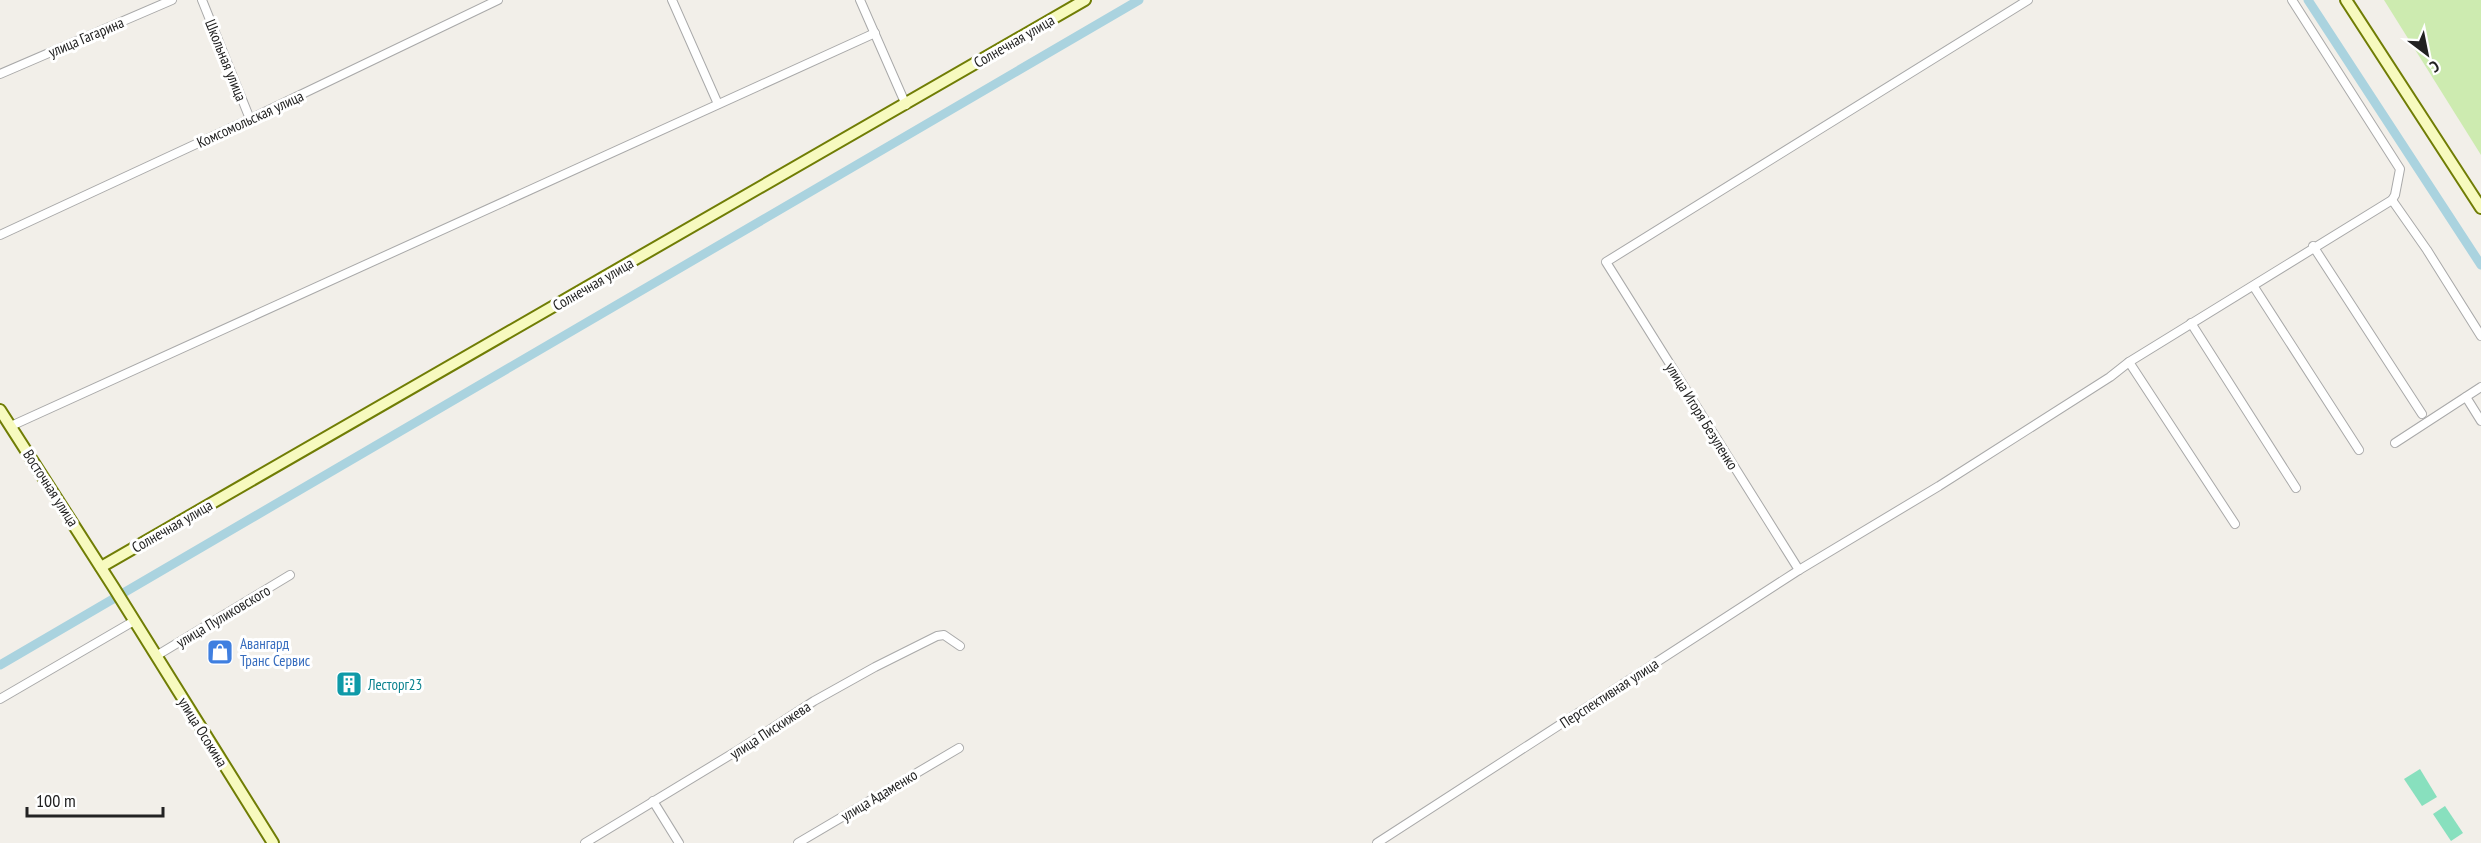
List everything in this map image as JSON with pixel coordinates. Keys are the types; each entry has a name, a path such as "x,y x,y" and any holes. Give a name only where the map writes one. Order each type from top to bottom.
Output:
{"main road":[{"name":"Солнечная улица","path":"101,567 1085,0"},
{"path":"2346,0 2481,208"},
{"name":"Восточная улица","path":"0,410 114,588"},
{"name":"улица Осокина","path":"114,588 273,843"}],"street":[{"name":"улица Гагарина","path":"0,74 172,0"},
{"name":"Школьная улица","path":"202,0 250,119"},
{"name":"Комсомольская улица","path":"0,235 498,0"},
{"path":"672,0 718,104"},
{"path":"860,0 906,105"},
{"name":"улица Игоря Безуленко","path":"1798,570 1606,262 2028,0"},
{"path":"2292,0 2400,169 2392,200 2427,250 2481,336"},
{"path":"11,426 875,33"},
{"name":"Перспективная улица","path":"1377,843 1798,570 2013,440 2110,377 2129,362 2254,287 2313,246 2392,200"},
{"path":"2313,246 2422,414"},
{"path":"2254,287 2360,450"},
{"path":"2191,323 2296,488"},
{"path":"2129,362 2235,524"},
{"path":"2395,443 2481,387"},
{"path":"2466,397 2481,421"},
{"name":"улица Пуликовского","path":"156,656 290,575"},
{"path":"0,699 134,621"},
{"name":"улица Пискижева","path":"585,843 814,701 924,641 944,635 960,646"},
{"name":"улица Адаменко","path":"798,843 959,748"},
{"path":"653,801 679,843"}],"green space":[{"path":"2384,0 2481,0 2481,155"},
{"path":"2420,769 2437,797 2422,806 2404,779"},
{"path":"2445,806 2463,833 2451,841 2433,814"}],"waterway":[{"path":"0,665 1139,0"},
{"path":"2308,0 2481,265"}],"place":[{"name":"Авангард Транс Сервис","path":"220,652"},
{"name":"Лесторг23","path":"349,684"}]}
